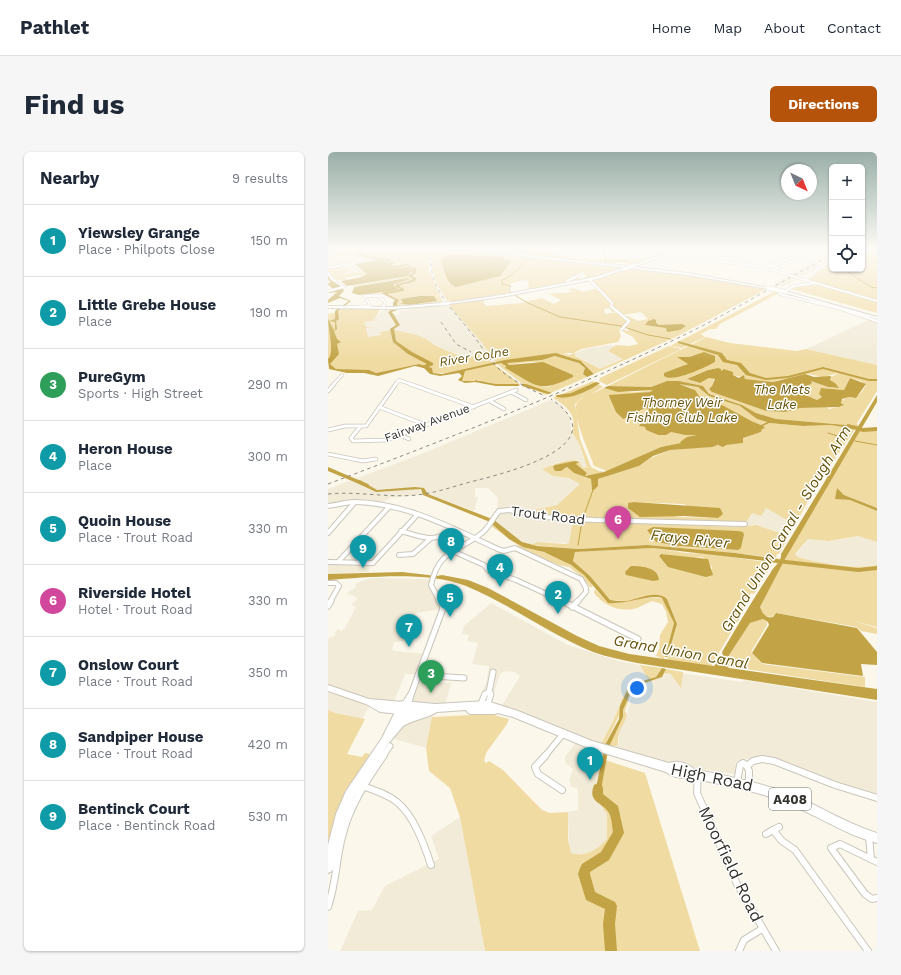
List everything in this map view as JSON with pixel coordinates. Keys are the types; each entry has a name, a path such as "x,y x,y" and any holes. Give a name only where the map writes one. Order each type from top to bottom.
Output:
{"highway":[{"path":"764,286 769,287"},
{"path":"765,286 788,291 876,319"}],"main road":[{"path":"404,708 427,711 435,708 463,707 469,710 483,707"},
{"name":"High Road","path":"483,707 499,709 515,714 599,748 669,768 675,772 695,774 762,788 809,807 838,824 873,837"},
{"path":"328,867 342,814 399,724 404,708"},
{"path":"387,744 404,708"},
{"path":"399,724 409,718 425,715 435,708"}],"street":[{"path":"330,291 344,287 343,286"},
{"path":"328,307 395,308 441,304 511,294 548,286"},
{"path":"595,286 612,303 611,307 629,321 624,328"},
{"path":"793,286 779,294 876,319"},
{"path":"827,286 877,301"},
{"path":"364,298 364,296 379,296 385,302 384,308"},
{"path":"346,307 369,306 369,303"},
{"path":"870,322 876,319"},
{"path":"328,391 342,375"},
{"path":"328,430 342,427 366,426 399,380 474,407"},
{"name":"Fairway Avenue","path":"360,427 351,438 352,441 386,440 516,390"},
{"path":"511,392 526,400"},
{"path":"490,401 504,409"},
{"path":"379,407 427,425"},
{"path":"400,435 409,439"},
{"path":"330,454 363,462 376,459"},
{"path":"328,506 354,502 390,507 453,529 503,551 515,548 579,578 584,583 586,591 572,607"},
{"path":"328,532 354,502"},
{"path":"338,562 390,507"},
{"name":"Trout Road","path":"404,708 412,692 443,606 433,593 431,585 431,581 440,560 447,553 475,538 486,530 498,511 506,509 535,517 587,521 745,524"},
{"path":"328,562 373,563 417,516"},
{"path":"402,531 430,539 441,538 453,529"},
{"path":"399,555 408,556 415,554 430,539"},
{"path":"457,553 484,565 488,570 516,580 594,616 638,639"},
{"path":"328,583 336,583 339,586 328,606"},
{"path":"483,707 485,694 489,692 493,672"},
{"path":"418,675 464,678"},
{"path":"328,688 369,702 380,709 404,708"},
{"path":"562,790 538,774 535,767 537,763 548,754 563,734"},
{"path":"746,766 753,761 762,759 774,761 835,785 877,798"},
{"path":"737,783 740,765 743,764 749,771 749,785"},
{"name":"Moorfield Road","path":"695,774 697,793 737,884 776,951"},
{"path":"328,907 334,887 344,830 355,801 359,785 397,802 426,847 431,865"},
{"path":"773,830 782,841 795,850 868,951"},
{"path":"873,837 874,860 840,844 831,848 865,894 872,899 877,898"},
{"path":"739,951 744,939 762,929"}],"shaded area":[{"path":"393,286 436,286 443,303 396,308 397,300 383,293 359,295 399,290","holes":["419,296 432,296 436,298 430,302 399,307 403,303 401,299"]},
{"path":"438,286 510,286 508,289 510,294 448,302"},
{"path":"529,286 547,286 529,290"},
{"path":"596,286 752,286 767,289 674,338 666,338 671,339 594,374 583,362 561,354 496,362 482,343 447,303 482,299 486,306 521,303 542,298 554,304 561,300 549,294 570,292 573,291 568,289 572,288 584,292 598,288","holes":["609,308 612,312 617,312 605,314 604,309","617,312 623,315 641,312 648,319 638,321 625,316 630,323 625,327 629,328 628,331 622,331 633,337 638,344 629,346 616,345 608,351 623,359 600,369 575,356 575,353 569,355 563,353 574,353 581,349 618,342 621,336 619,329 628,321"]},
{"path":"798,286 824,286 877,302 877,313 791,289"},
{"path":"830,286 877,286 877,300"},
{"path":"776,291 781,292 720,324 716,329 710,329 701,334 705,337 682,348 670,346"},
{"path":"447,303 482,343 497,363 473,356 463,357 434,345 426,339 398,331 380,333 381,335 368,337 364,322 373,321 377,313 380,313 384,309 393,310 390,312 391,314 399,314 400,311 407,310 407,308"},
{"path":"343,307 381,308 373,321 364,322 366,327 373,327 366,328 368,337 381,335 380,332 394,330 417,335 434,345 462,357 473,356 474,353 483,356 493,363 446,373 433,373 432,368 419,364 376,373 336,369 328,363 328,314 338,312"},
{"path":"870,319 877,321 877,365 806,349"},
{"path":"706,337 730,343 797,351 806,349 877,365 877,379 875,381 877,381 877,391 857,423 858,426 776,419 756,413 742,405 709,394 703,386 679,381 667,381 651,387 608,386 690,345 708,351 691,345","holes":["693,355 715,362 683,375 664,373 686,366 688,362 683,361","718,368 721,371 724,369 733,372 733,375 741,377 744,374 745,379 774,382 808,374 824,377 841,372 829,378 838,388 828,387 811,381 812,383 802,390 803,394 817,400 822,397 819,394 823,388 844,390 850,378 861,381 866,385 861,393 854,398 848,397 841,401 843,406 829,409 826,407 800,408 781,412 766,411 712,392 709,389 712,386 714,379 710,378 699,383 687,379 708,370"]},
{"path":"612,345 615,346 608,352 624,358 600,369 575,355 575,353 588,348"},
{"path":"669,346 681,349 607,385 599,381 600,378"},
{"path":"556,356 579,363 585,368 583,374 587,377 546,395 524,385 497,364 503,363 507,369 543,387 548,387 573,375 568,373 548,372 546,374 536,371 540,370 546,372 554,368 544,363 526,362 509,365 507,363 542,360"},
{"path":"494,364 520,384 496,384 478,380 466,382 461,380 465,371"},
{"path":"593,381 603,387 589,395 604,388 621,392 639,392 656,389 673,383 662,389 654,391 610,395 614,407 623,419 629,417 628,413 641,411 645,408 649,409 648,421 651,423 640,424 639,426 646,427 646,430 658,435 671,432 685,435 697,435 681,441 682,443 661,447 607,471 594,466 577,417 580,439 591,467 605,472 585,476 587,473 576,464 578,463 577,461 555,465 553,467 563,470 568,467 574,473 591,479 592,490 598,486 598,479 639,466 651,458 670,450 743,443 743,438 760,432 763,426 768,423 803,426 833,425 855,429 812,493 799,518 796,517 792,523 766,508 761,516 752,513 747,521 692,523 527,514 530,511 557,505 580,484 569,478 553,476 542,469 569,460 579,461 583,468 587,467 580,445 572,432 572,416 562,404 553,398","holes":["631,502 683,504 718,518 678,517"]},
{"path":"675,383 698,387 709,396 740,406 757,419 767,422 761,425 754,423 711,400 701,399 692,388"},
{"path":"551,400 561,405 568,413 571,429 580,445 587,467 583,468 579,461 575,460 558,462 543,469 553,476 568,478 581,483 557,505 530,511 573,521 570,542 568,543 537,542 532,545 522,542 493,520 503,510 497,510 498,498 488,488 475,488 475,497 478,497 474,511 428,494 390,498 381,503 355,501 328,505 328,489 419,455"},
{"path":"877,430 877,508 844,495 837,489 838,499 850,500 877,511 877,542 858,536 828,541 808,539 795,554 798,557 827,563 859,567 877,565 877,568 873,567 863,569 783,561 860,431"},
{"path":"766,508 792,523 796,517 799,518 789,536 756,525 744,526 752,513 764,510"},
{"path":"573,521 741,527 756,525 789,536 776,558 647,545 580,549 532,545 537,542 569,543","holes":["647,529 738,531 744,535 742,545 738,550 685,547 656,542"]},
{"path":"493,524 518,544 541,551 578,570 593,587 590,587 581,576 569,567 559,565 517,547 519,546 491,526"},
{"path":"858,536 877,542 877,565 861,567 823,563 795,556 808,539 828,541"},
{"path":"653,548 773,563 754,594 751,593 743,606 744,611 711,666 667,660 672,648 671,646 677,624 667,599 654,595 625,601 609,600 590,576 573,561 575,552","holes":["661,554 693,558 703,557 712,567 712,570 662,560 659,556"]},
{"path":"328,562 373,563 368,572 328,574"},
{"path":"783,562 859,570 877,569 877,627 851,620 877,628 877,634 861,631 857,627 776,613 772,617 765,616 760,607"},
{"path":"367,579 428,579 431,581 433,593 442,609 416,613 417,623 410,624 409,640 394,642 392,649 394,651 425,654 418,674 405,674 392,706 328,688 328,639 337,634 334,633 338,629 341,631 345,628 356,607 351,605 358,598 347,593 356,587 355,584"},
{"path":"595,589 607,602 611,603 647,598 663,599 674,623 664,659 656,656 659,649 660,635 668,622 666,612 662,604 652,601 637,608 625,610 619,609 608,605 598,598 594,593"},
{"path":"491,603 568,645 618,661 640,665 648,679 632,684 626,690 614,719 599,747 500,709 520,676 515,672 506,671 500,674 489,708 476,707 487,680 489,666 472,664 478,643 467,641 469,635 462,634 464,626"},
{"path":"763,619 767,622 767,625 751,652 762,664 865,677 865,687 726,666 724,663 750,623"},
{"path":"640,665 662,668 656,677 634,684 605,745 601,744 614,719 626,690 632,684 648,679"},
{"path":"666,669 681,673 742,682 744,680 877,702 877,796 774,758 752,758 736,762 735,774 700,769 636,754 614,753 619,742 618,734 627,715 633,688 670,673"},
{"path":"666,669 683,672 681,688 670,673 664,674"},
{"path":"662,677 633,688 625,711 627,715 618,735 617,746 609,747 623,717 623,710 633,687"},
{"path":"416,682 451,683 444,708 434,709 426,748 388,737"},
{"path":"328,689 371,704 362,719 335,713 328,710"},
{"path":"328,710 335,713 365,719 347,754 362,757 365,753 370,754 346,796 328,841"},
{"path":"490,714 509,719 486,753 484,761 486,763 489,761 503,770 542,810 550,813 568,812 568,840 571,853 581,854 591,852 607,839 607,814 596,798 596,795 604,803 599,792 605,760 645,773 700,951 485,951 460,817 450,788 429,771 426,748 432,717"},
{"path":"577,741 604,750 597,783 597,797 611,808 608,850 569,856 568,812 578,810 578,789 570,786 571,783 569,782 573,769 565,762 565,757"},
{"path":"600,756 601,757 597,784"},
{"path":"460,817 485,951 340,951 358,911 372,910 385,886 439,859 431,836"}],"water":[{"path":"330,286 341,286 344,291 339,296 351,301 338,311 339,319 336,321 337,329 334,331 337,339 341,342 337,344 339,354 330,364 336,369 369,370 376,373 419,364 432,368 433,373 442,374 505,360 556,353 581,361 594,374 587,377 583,374 585,368 579,363 555,356 542,360 507,363 509,365 543,362 573,375 573,377 561,382 545,386 533,384 505,368 506,366 501,363 465,371 462,381 486,381 465,383 458,380 462,376 459,373 440,376 430,374 424,368 415,366 378,376 364,373 347,373 329,369 328,359 331,352 331,347 328,319 329,321 335,319 335,311 349,301 340,298 328,303 328,300 337,292 328,293 335,290","holes":["329,321 335,322 335,330 334,330"]},
{"path":"395,286 399,290 359,295 352,293 354,287"},
{"path":"419,296 434,296 437,301 410,305 400,304 403,303 401,299"},
{"path":"654,319 659,325 682,324 686,326 680,330 667,332 666,328 645,325 648,321"},
{"path":"704,352 715,356 715,362 682,376 668,378 664,376 664,373 688,364 677,357 689,357"},
{"name":"The Mets Lake","path":"718,368 721,369 721,371 724,369 733,372 733,375 739,378 747,373 744,375 745,379 773,382 805,374 814,377 831,376 830,380 839,388 828,387 811,381 812,383 802,390 803,394 817,400 822,397 819,394 821,388 844,390 850,378 866,384 856,398 849,397 842,399 841,403 844,405 839,407 800,408 785,412 766,411 712,392 709,389 715,379 709,378 700,383 687,379 708,370"},
{"name":"Thorney Weir Fishing Club Lake","path":"667,381 679,381 703,386 709,394 742,405 756,413 776,419 858,426 855,429 831,425 803,426 769,423 763,426 765,428 762,429 761,432 743,438 743,443 726,445 723,447 718,445 712,447 670,450 653,456 639,466 598,479 598,486 594,490 592,490 591,479 574,473 567,467 561,471 555,471 553,467 555,465 575,461 579,462 576,464 587,473 585,476 604,472 661,447 681,443 680,442 687,437 697,435 685,435 671,432 666,435 658,435 646,430 645,427 639,426 640,424 651,423 644,418 649,409 643,409 635,415 628,413 629,417 623,419 616,412 609,396 650,392 653,390 618,392 604,388 608,386 651,387","holes":["679,384 698,387 709,396 740,406 757,419 767,422 761,425 754,422 724,406 709,400 701,399 695,390"]},
{"path":"877,395 877,402 785,559 760,607 768,617 773,617 776,613 857,628 877,652 877,665 861,664 863,676 762,663 752,653 769,625 768,622 763,619 750,623 724,663 729,668 877,689 877,700 637,663 593,652 561,637 482,593 451,581 434,578 398,576 328,580 328,574 402,572 437,576 442,575 468,580 488,588 577,636 599,646 629,654 714,666 723,656 722,652 758,592 779,562 781,554"},
{"path":"360,480 377,490 415,487 424,488 428,494 492,519 490,522 423,495 421,489 376,492 355,482"},
{"path":"837,488 844,495 877,508 877,511 850,500 835,499"},
{"path":"634,502 720,508 723,514 718,518 684,516 640,517 628,508 628,503"},
{"path":"494,520 522,542 537,546 579,549 647,545 735,553 779,559 775,562 653,548 575,552 573,561 590,576 610,600 626,601 653,595 663,596 667,599 677,624 671,645 672,649 667,657 665,657 674,623 662,598 651,597 614,603 608,603 584,575 571,565 544,552 523,547 509,539 491,523"},
{"path":"653,527 738,531 743,532 744,535 741,548 738,550 678,546 656,542 647,530"},
{"path":"661,554 708,559 713,575 706,577 668,567 659,556"},
{"path":"631,566 644,567 656,572 659,580 653,581 626,575 625,572"},
{"path":"662,668 666,669 662,677 633,687 623,710 623,717 609,747 605,745 619,719 620,706 629,687 639,682 656,677"},
{"path":"604,750 608,751 600,795 597,797 597,783"}],"waterway":[{"path":"384,293 403,290 397,286"},
{"path":"511,286 509,289 511,293 528,303 560,317 621,326 648,335 671,339"},
{"path":"870,286 877,288"},
{"path":"383,293 397,300 395,303 395,310 390,312 398,325 392,329 394,341 410,353 431,364 424,367"},
{"path":"679,342 720,354 725,361 739,364 748,374 766,379 788,377 823,368 869,380 877,380"},
{"path":"477,381 496,385 518,385"},
{"path":"557,396 562,397 572,395 598,383"},
{"path":"524,385 550,393"},
{"name":"Grand Union Canal - Slough Arm","path":"848,426 863,430 877,429"},
{"path":"828,433 847,439"},
{"path":"855,441 877,445"},
{"name":"Frays River","path":"328,469 366,485"},
{"path":"583,518 593,490"},
{"path":"578,545 582,521"},
{"name":"Frays River","path":"768,560 858,570 877,568"},
{"path":"598,788 598,796 614,810 619,833 605,856 586,868 584,874 590,896 611,906 609,924 611,951"}],"railway":[{"path":"436,286 448,305 500,370 527,388 545,396"},
{"path":"328,484 462,432 637,358 699,327 774,286"},
{"path":"441,322 456,344 471,352"},
{"path":"328,494 350,493 395,496 424,494 486,478 528,465 549,455 565,444 572,431 569,416 551,399"}],"place":[{"name":"Riverside Hotel","path":"618,539"},
{"name":"Sandpiper House","path":"451,561"},
{"name":"Bentinck Court","path":"363,568"},
{"name":"Heron House","path":"500,587"},
{"name":"Little Grebe House","path":"558,614"},
{"name":"Quoin House","path":"450,617"},
{"name":"Onslow Court","path":"409,647"},
{"name":"PureGym","path":"431,693"},
{"name":"Yiewsley Grange","path":"590,780"}],"water label":[{"name":"River Colne","path":"474,356"},
{"name":"Grand Union Canal","path":"681,652"}]}
